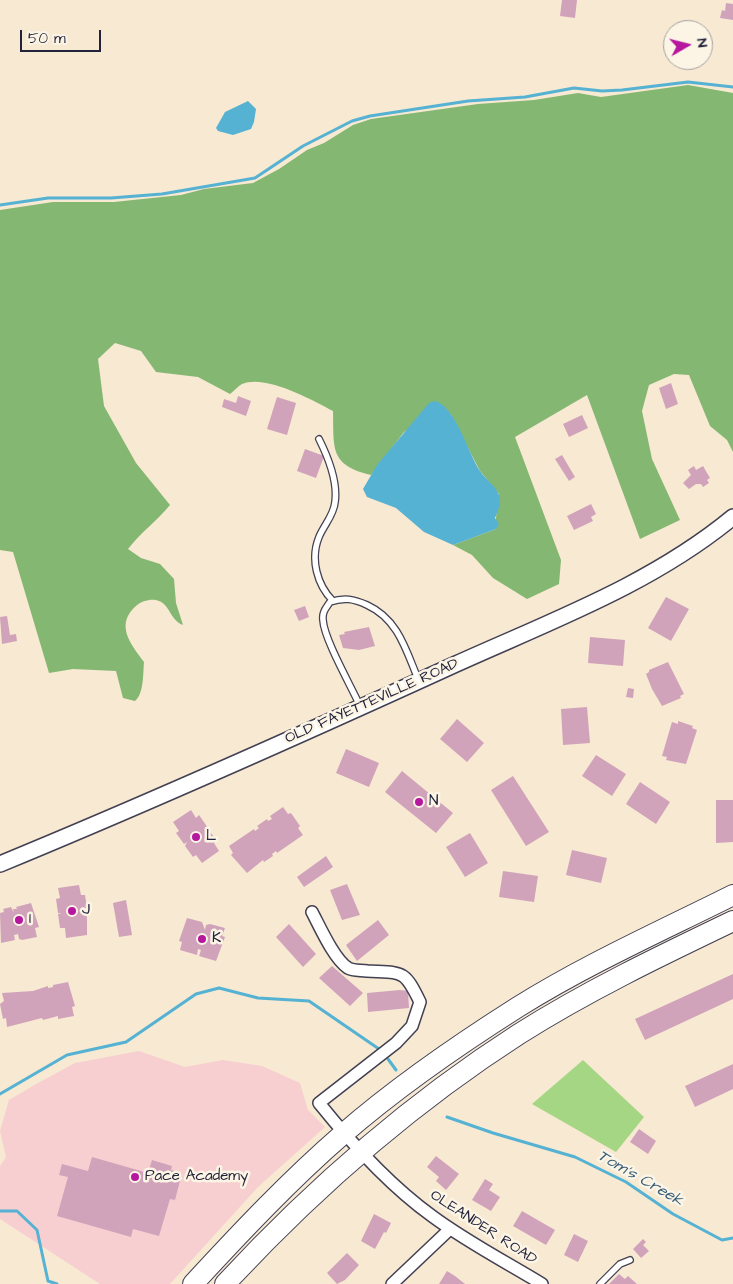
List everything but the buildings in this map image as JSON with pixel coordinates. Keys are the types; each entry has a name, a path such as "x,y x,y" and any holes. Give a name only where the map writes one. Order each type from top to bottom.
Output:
{"highway":[{"path":"194,1284 258,1215 344,1134 407,1084 518,1007 574,974 733,895"},
{"path":"225,1284 281,1224 400,1118 520,1034 585,995 733,921"}],"street":[{"name":"OLD FAYETTEVILLE ROAD","path":"0,864 361,708 635,582 732,521"},
{"name":"OLEANDER ROAD","path":"312,912 333,950 347,967 356,970 400,972 410,980 420,1002 412,1026 396,1043 319,1103 360,1152 419,1206 450,1228 542,1284"},
{"path":"392,1284 450,1228"}],"lane":[{"path":"319,439 332,474 335,502 319,537 316,564 320,585 333,601"},
{"path":"361,708 327,636 323,619 324,611 333,601 347,598 380,611 391,622 402,639 418,681"},
{"path":"600,1284 620,1264 630,1260"}],"shaded area":[{"name":"Pace Academy","path":"139,1051 185,1067 223,1060 262,1066 300,1083 308,1110 325,1127 258,1187 170,1284 100,1284 0,1219 0,1166 6,1157 0,1131 9,1100 38,1083 75,1063"}],"green space":[{"path":"688,85 733,93 733,452 727,440 710,426 689,375 674,374 649,385 642,411 652,459 680,520 640,539 587,395 515,437 561,560 559,584 527,599 493,578 472,555 453,545 496,529 499,494 480,471 450,413 411,427 404,432 371,475 347,466 341,460 334,445 333,411 324,406 289,390 263,382 242,384 230,394 198,377 156,372 141,351 115,343 98,359 104,406 136,463 170,505 128,549 141,558 160,564 174,579 176,603 183,625 175,620 163,603 156,600 142,602 130,612 126,626 127,633 133,647 144,662 142,688 135,701 123,698 116,671 73,669 49,673 13,552 0,550 0,210 53,202 114,202 181,195 204,189 253,183 353,125 371,119 478,104 534,100 578,93 601,97"},
{"path":"583,1060 644,1117 616,1152 532,1104"}],"water":[{"path":"248,101 256,109 251,129 233,135 218,131 216,128 225,112"},
{"path":"435,401 449,412 461,432 475,463 498,492 500,498 495,518 499,524 496,529 453,545 424,532 396,508 367,497 363,489 377,465 429,403"}],"waterway":[{"path":"0,205 48,198 111,198 162,194 255,178 303,146 352,121 370,116 468,101 525,97 574,88 602,91 622,90 688,82 733,87"},
{"name":"Tom's Creek","path":"0,1094 67,1055 126,1042 196,994 219,988 258,998 309,1001 379,1049"},
{"name":"Tom's Creek","path":"388,1059 396,1070"},
{"name":"Tom's Creek","path":"447,1117 493,1133 575,1157 626,1182 673,1214 722,1240 733,1238"},
{"path":"0,1211 17,1211 37,1230 48,1281 57,1284"}],"place":[{"name":"N","path":"419,802"},
{"name":"L","path":"196,837"},
{"name":"J","path":"72,911"},
{"name":"I","path":"19,920"},
{"name":"K","path":"202,939"},
{"name":"Pace Academy","path":"135,1177"}]}
